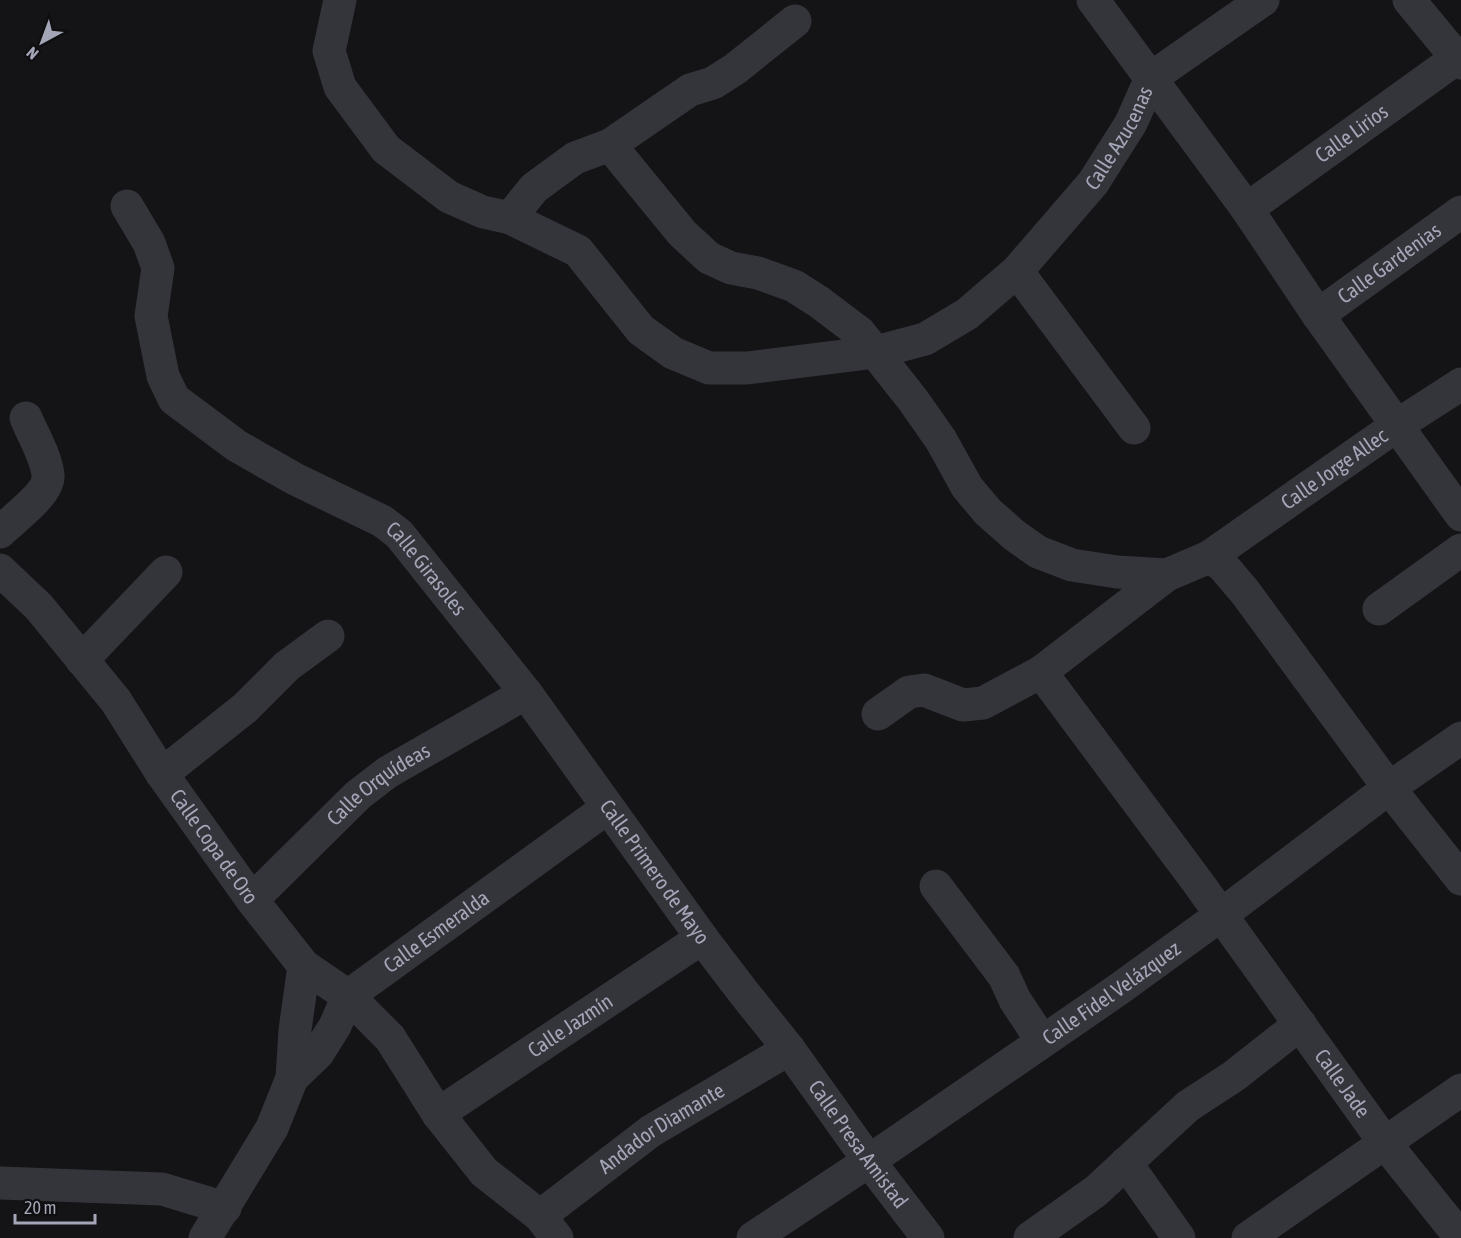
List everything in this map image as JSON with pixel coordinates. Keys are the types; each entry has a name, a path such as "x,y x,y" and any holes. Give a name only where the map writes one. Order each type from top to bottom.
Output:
{"street":[{"name":"Calle Azucenas","path":"340,0 329,51 340,87 386,149 448,197 483,212 510,218 578,251 641,330 672,353 710,368 747,368 876,352 925,339 966,314 1017,271 1093,183 1131,123 1151,78 1263,0"},
{"path":"1093,0 1247,209 1318,315 1461,515"},
{"path":"1409,0 1459,60"},
{"path":"510,218 534,188 575,158 610,145 690,90 713,83 735,69 795,21"},
{"name":"Calle Lirios","path":"1247,209 1459,60"},
{"path":"610,145 682,232 709,258 731,268 758,273 794,286 860,333 913,400 941,440 967,487 988,512 1014,535 1038,552 1072,565 1117,572 1167,575"},
{"name":"Calle Girasoles","path":"127,206 149,243 158,268 151,316 163,376 174,399 237,446 295,479 382,521 399,534 525,693"},
{"name":"Calle Gardenias","path":"1318,315 1461,212"},
{"path":"1017,271 1134,428"},
{"name":"Calle Jorge Allec","path":"1167,575 1209,557 1396,426 1461,384"},
{"path":"0,532 42,492 48,477 26,418"},
{"path":"1379,609 1461,550"},
{"path":"1209,557 1222,565 1245,592 1389,788 1461,879"},
{"name":"Calle Copa de Oro","path":"0,570 39,607 116,701 162,774 252,900 304,966 348,996 390,1038 438,1114 484,1172 548,1227"},
{"path":"82,660 166,572"},
{"path":"878,714 909,692 924,690 963,705 983,703 1041,672 1167,575"},
{"path":"162,774 237,714 287,666 327,636"},
{"name":"Calle Jade","path":"1041,672 1221,915 1385,1143 1461,1238"},
{"name":"Calle Primero de Mayo","path":"525,693 702,938 789,1049"},
{"name":"Calle Orquídeas","path":"252,900 358,795 388,772 525,693"},
{"name":"Calle Fidel Velázquez","path":"753,1238 1119,989 1389,788 1461,738"},
{"name":"Calle Esmeralda","path":"348,996 607,808"},
{"path":"936,886 1004,976 1015,1000 1042,1041"},
{"name":"Calle Jazmín","path":"438,1114 702,938"},
{"path":"205,1238 272,1128 292,1078 304,966"},
{"path":"292,1078 318,1053 335,1026 348,996"},
{"path":"1030,1238 1096,1191 1188,1106 1234,1076 1300,1024"},
{"name":"Calle Presa Amistad","path":"789,1049 869,1161 928,1238"},
{"name":"Andador Diamante","path":"548,1227 651,1131 789,1049"},
{"path":"1248,1238 1461,1090"},
{"path":"1126,1163 1179,1238"},
{"path":"0,1183 162,1189 225,1208"}]}
